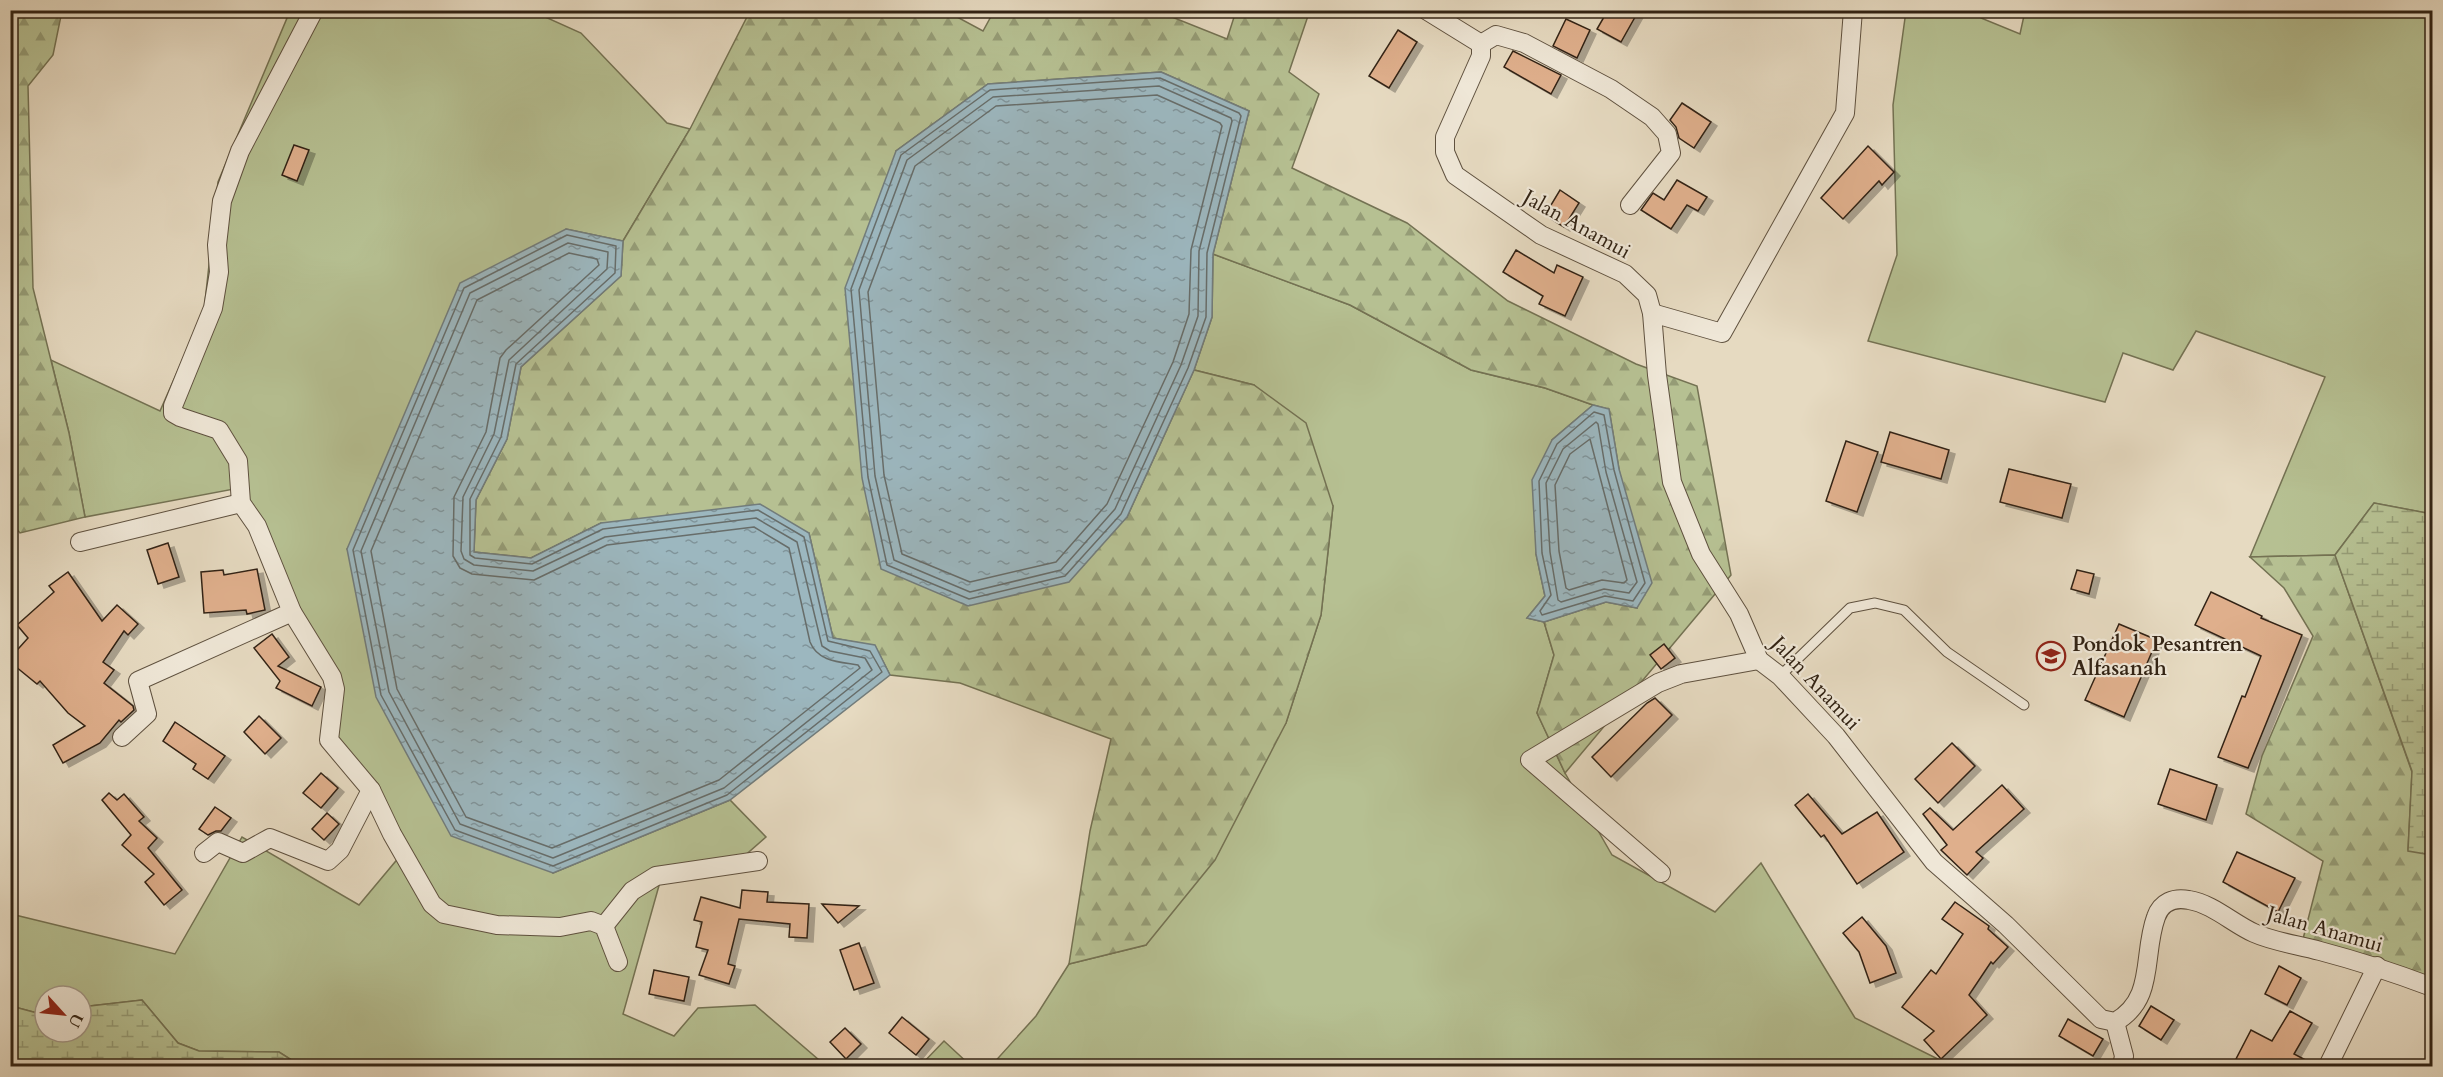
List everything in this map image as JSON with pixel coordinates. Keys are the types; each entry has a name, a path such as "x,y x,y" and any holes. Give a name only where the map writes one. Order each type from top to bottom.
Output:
{"street":[{"path":"314,10 240,150 222,201 217,245 219,272 213,308 172,406 173,413 219,430 238,461 242,503 257,526 292,612 332,677 335,690 329,740 371,790 392,834 432,904 444,914 497,925 560,927 591,921 604,926 618,962"},
{"path":"1426,10 1481,44 1496,35 1524,43 1611,89 1652,117 1667,134 1671,153 1630,205"},
{"path":"1652,313 1722,333 1845,113 1853,10"},
{"name":"Jalan Anamui","path":"1481,44 1481,56 1445,137 1444,152 1455,175 1541,235 1625,274 1647,295 1652,313 1657,375 1672,482 1701,554 1739,614 1759,660 1780,676 1836,736 1934,862 2006,925 2101,1019 2115,1022 2128,1015 2144,988 2155,918 2160,908 2172,900 2189,900 2213,909 2255,933 2377,966 2433,987"},
{"path":"80,542 242,503"},
{"path":"122,737 147,714 138,681 292,612"},
{"path":"1661,873 1530,760 1658,683 1681,674 1759,660"},
{"path":"204,854 218,842 243,853 270,838 328,861 340,850 371,790"},
{"path":"604,926 633,891 656,876 758,861"},
{"path":"2328,1066 2377,966"},
{"path":"2115,1022 2124,1056 2122,1066"}],"lane":[{"path":"1780,676 1850,608 1875,603 1904,610 1947,652 2024,705"}],"green space":[{"path":"11,10 62,11 53,55 28,86 33,288 69,433 85,517 20,533 10,521"},
{"path":"1310,10 1289,72 1319,94 1292,168 1407,223 1508,301 1636,364 1697,386 1731,575 1565,773 1537,713 1554,655 1544,622 1606,602 1637,608 1609,409 1545,388 1471,370 1350,305 1213,254 1249,111 1161,72 988,84 896,151 1127,517 1194,370 1254,385 1306,423 1333,506 1321,615 1286,723 1215,860 1146,945 1069,964 1090,831 1111,739 960,683 890,675 875,646 833,638 809,533 601,523 531,558 474,552 476,500 507,439 521,367 621,276 623,241 690,129 750,11 946,11 983,31 994,11 1157,11 1227,39 1236,11"},
{"path":"272,11 532,11 581,33 667,123 690,129 623,241 566,229 347,549 553,873 730,800 766,837 726,872 660,882 623,1014 674,1036 698,1008 755,1005 826,1066 301,1066 279,1052 199,1051 178,1043 142,1000 93,1006 93,984 33,984 33,1012 11,1006 11,914 175,954 242,837 359,905 400,856 372,787 321,740 335,684 239,488 85,517 69,433 51,360 160,411 204,311 218,182 287,18"},
{"path":"1906,11 1981,11 1981,18 2020,34 2025,11 2432,11 2432,514 2374,503 2335,555 2250,557 2325,377 2196,331 2173,370 2123,353 2105,402 1868,341 1897,255 1893,105"},
{"path":"1213,254 1350,305 1471,370 1545,388 1593,405 1552,440 1536,554 1545,596 1527,618 1544,622 1554,655 1537,713 1565,773 1612,855 1715,912 1761,863 1855,1018 1952,1066 991,1066 1036,1016 1069,964 1146,945 1286,723 1321,615 1333,506 1254,385 1194,370 1212,317"},
{"path":"2374,503 2432,514 2432,855 2408,851 2412,771 2335,555"},
{"path":"2335,555 2412,772 2408,850 2432,855 2432,978 2303,939 2323,861 2246,814 2262,756 2313,636 2284,588 2250,557"},
{"path":"142,1000 178,1043 199,1051 279,1052 301,1066 11,1066 11,1006 33,1012 33,1044 93,1044 93,1006"},
{"path":"944,1041 971,1066 920,1066"}],"water":[{"path":"1161,72 1249,111 1213,254 1212,317 1194,370 1127,517 1069,582 968,606 881,569 862,478 845,288 896,151 988,84"},
{"path":"566,229 623,241 621,276 521,367 507,439 476,500 474,552 531,558 601,523 760,504 809,533 833,638 875,645 890,675 730,800 553,873 451,836 376,697 347,549 460,283"},
{"path":"1593,405 1609,409 1619,469 1652,583 1637,608 1606,602 1544,622 1527,618 1545,596 1536,554 1532,480 1552,440"}],"building":[{"path":"1608,10 1639,10 1621,42 1597,29"},
{"path":"1566,19 1590,30 1577,58 1553,46"},
{"path":"1398,30 1417,42 1389,88 1369,76"},
{"path":"1513,51 1561,75 1551,94 1504,67"},
{"path":"1682,103 1711,122 1694,148 1679,138 1676,127 1670,120"},
{"path":"294,145 309,150 297,181 282,175"},
{"path":"1868,146 1894,172 1882,185 1879,181 1843,219 1821,198"},
{"path":"1677,180 1707,197 1698,211 1687,205 1671,229 1641,210 1653,193 1664,200"},
{"path":"1560,190 1579,203 1564,227 1545,215"},
{"path":"1516,250 1554,273 1557,265 1583,277 1565,316 1539,304 1543,296 1503,272"},
{"path":"1890,432 1949,450 1941,479 1881,462"},
{"path":"1846,441 1878,452 1857,512 1826,501"},
{"path":"2009,469 2071,484 2062,518 2000,502"},
{"path":"168,543 179,577 158,584 147,550"},
{"path":"257,569 265,610 247,614 246,610 204,613 201,572 223,570 224,575"},
{"path":"2077,570 2094,574 2089,594 2071,589"},
{"path":"68,572 102,621 117,605 138,624 128,635 124,631 103,662 114,670 104,683 133,706 134,710 121,722 119,720 100,743 63,763 53,745 85,726 68,713 40,681 37,684 10,662 10,658 28,638 17,625 54,592 49,586"},
{"path":"2211,592 2262,616 2261,618 2302,635 2248,768 2218,757 2242,696 2245,697 2261,656 2195,625"},
{"path":"2119,624 2157,640 2124,717 2085,700"},
{"path":"272,634 289,657 278,666 321,687 312,706 276,688 280,681 254,648"},
{"path":"1664,644 1675,658 1661,669 1650,655"},
{"path":"1655,698 1672,715 1611,777 1592,757 1647,703"},
{"path":"259,716 281,738 265,754 244,732"},
{"path":"175,722 225,756 208,779 193,769 196,764 163,741"},
{"path":"1952,743 1975,766 1938,803 1915,779"},
{"path":"2170,769 2217,785 2206,820 2158,804"},
{"path":"321,773 338,788 321,808 303,793"},
{"path":"2002,785 2024,809 1976,852 1983,858 1967,875 1941,850 1947,845 1923,814 1930,808 1953,830"},
{"path":"109,793 117,800 124,794 144,817 139,821 157,838 148,848 182,890 164,905 145,882 154,874 122,845 131,835 102,800"},
{"path":"1808,794 1842,834 1877,812 1904,852 1857,884 1824,835 1821,837 1795,805"},
{"path":"215,807 231,818 221,831 208,835 199,829"},
{"path":"327,813 339,824 324,840 312,829"},
{"path":"2237,852 2295,878 2278,912 2223,882"},
{"path":"742,890 768,892 767,902 809,904 807,938 789,937 790,924 739,919 728,964 735,966 729,984 699,975 708,950 696,947 702,922 694,920 701,897 740,908"},
{"path":"1955,902 1989,926 1988,929 2008,947 1993,964 1991,962 1969,995 1987,1015 1941,1059 1924,1040 1934,1031 1902,1007 1931,970 1936,974 1963,934 1942,919"},
{"path":"822,904 859,906 838,923"},
{"path":"1862,917 1886,946 1896,973 1870,983 1859,952 1843,933"},
{"path":"859,943 874,983 854,990 840,950"},
{"path":"2279,966 2301,978 2287,1005 2265,994"},
{"path":"654,970 689,977 684,1001 649,994"},
{"path":"2151,1006 2174,1020 2161,1040 2139,1026"},
{"path":"2290,1011 2312,1023 2294,1054 2317,1066 2250,1066 2236,1059 2251,1030 2272,1041"},
{"path":"902,1017 929,1039 916,1055 889,1033"},
{"path":"2068,1019 2103,1039 2093,1056 2059,1036"},
{"path":"845,1028 861,1044 846,1059 830,1042"}],"place":[{"name":"Pondok Pesantren Alfasanah","path":"2051,656"}]}
